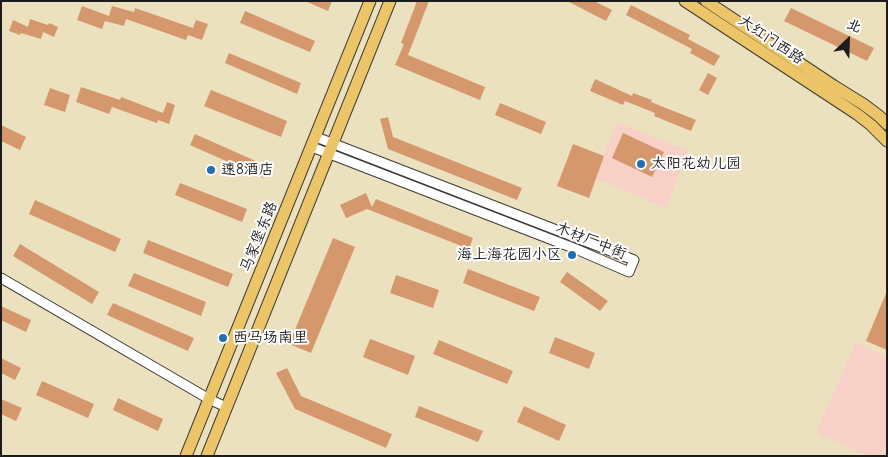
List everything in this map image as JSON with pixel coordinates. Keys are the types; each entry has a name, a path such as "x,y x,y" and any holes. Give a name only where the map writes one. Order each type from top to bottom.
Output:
{"main road":[{"name":"马家堡东路","path":"186,456 370,1"},
{"path":"207,456 390,1"},
{"name":"大红门西路","path":"685,1 857,114 871,124 887,141"},
{"name":"大红门西路","path":"706,1 863,104 887,124"}],"street":[{"name":"木材厂中街","path":"314,142 634,260 630,272 330,148"},
{"path":"1,278 209,399 226,407"}],"shaded area":[{"name":"太阳花幼儿园","path":"617,122 688,151 666,208 594,178"},
{"path":"856,342 887,356 887,456 867,456 816,433"}],"building":[{"path":"305,1 332,1 328,11"},
{"path":"417,1 429,1 408,55 485,87 480,100 395,65 404,44 401,43"},
{"path":"567,1 594,1 612,10 606,21"},
{"path":"631,5 690,35 688,39 720,56 714,66 690,53 692,49 626,15"},
{"path":"82,6 109,16 112,6 134,12 135,8 193,28 196,20 208,24 202,40 188,35 186,40 126,19 124,26 105,21 102,29 77,20"},
{"path":"791,8 874,48 867,61 784,21"},
{"path":"245,11 315,41 310,52 240,23"},
{"path":"30,19 58,27 54,37 43,32 41,39 9,31 13,20 28,27"},
{"path":"229,53 301,83 297,94 225,63"},
{"path":"708,73 717,78 708,95 699,90"},
{"path":"595,79 632,96 633,93 652,100 651,102 696,120 691,131 654,116 655,113 625,101 623,105 590,91"},
{"path":"81,87 120,100 121,97 163,113 167,102 175,105 169,124 158,120 157,123 112,107 109,114 76,102"},
{"path":"50,88 70,95 65,112 44,105"},
{"path":"211,90 287,121 281,137 204,106"},
{"path":"500,103 546,122 541,134 495,115"},
{"path":"388,117 393,137 522,188 517,200 388,149 380,119"},
{"path":"1,125 26,137 20,150 1,141"},
{"path":"623,133 664,152 652,177 612,158"},
{"path":"195,134 269,167 264,178 190,145"},
{"path":"573,144 604,156 589,198 557,186"},
{"path":"180,183 247,209 242,222 175,195"},
{"path":"366,193 372,207 376,199 473,238 469,249 367,209 346,218 340,205"},
{"path":"35,200 121,239 115,252 29,214"},
{"path":"333,238 355,247 311,353 289,344"},
{"path":"148,240 233,274 228,287 143,253"},
{"path":"20,244 99,292 92,304 13,256"},
{"path":"468,269 540,297 534,311 463,283"},
{"path":"567,272 608,301 600,311 560,282"},
{"path":"134,273 206,302 201,316 128,286"},
{"path":"396,275 439,290 433,308 390,293"},
{"path":"887,291 887,350 866,341"},
{"path":"113,303 194,338 188,351 107,315"},
{"path":"1,306 31,320 26,332 1,320"},
{"path":"555,337 595,353 589,369 549,353"},
{"path":"370,339 415,356 408,375 363,357"},
{"path":"439,340 513,371 507,384 433,354"},
{"path":"1,358 21,368 15,380 1,373"},
{"path":"287,368 301,396 392,434 386,448 295,409 276,373"},
{"path":"42,381 94,404 88,418 36,395"},
{"path":"118,398 163,419 158,431 113,410"},
{"path":"1,399 22,408 16,421 1,414"},
{"path":"419,406 483,431 478,442 415,417"},
{"path":"524,406 566,425 559,441 517,422"}],"place":[{"name":"太阳花幼儿园","path":"641,164"},
{"name":"速8酒店","path":"211,170"},
{"name":"海上海花园小区","path":"572,255"},
{"name":"西马场南里","path":"223,338"}]}
